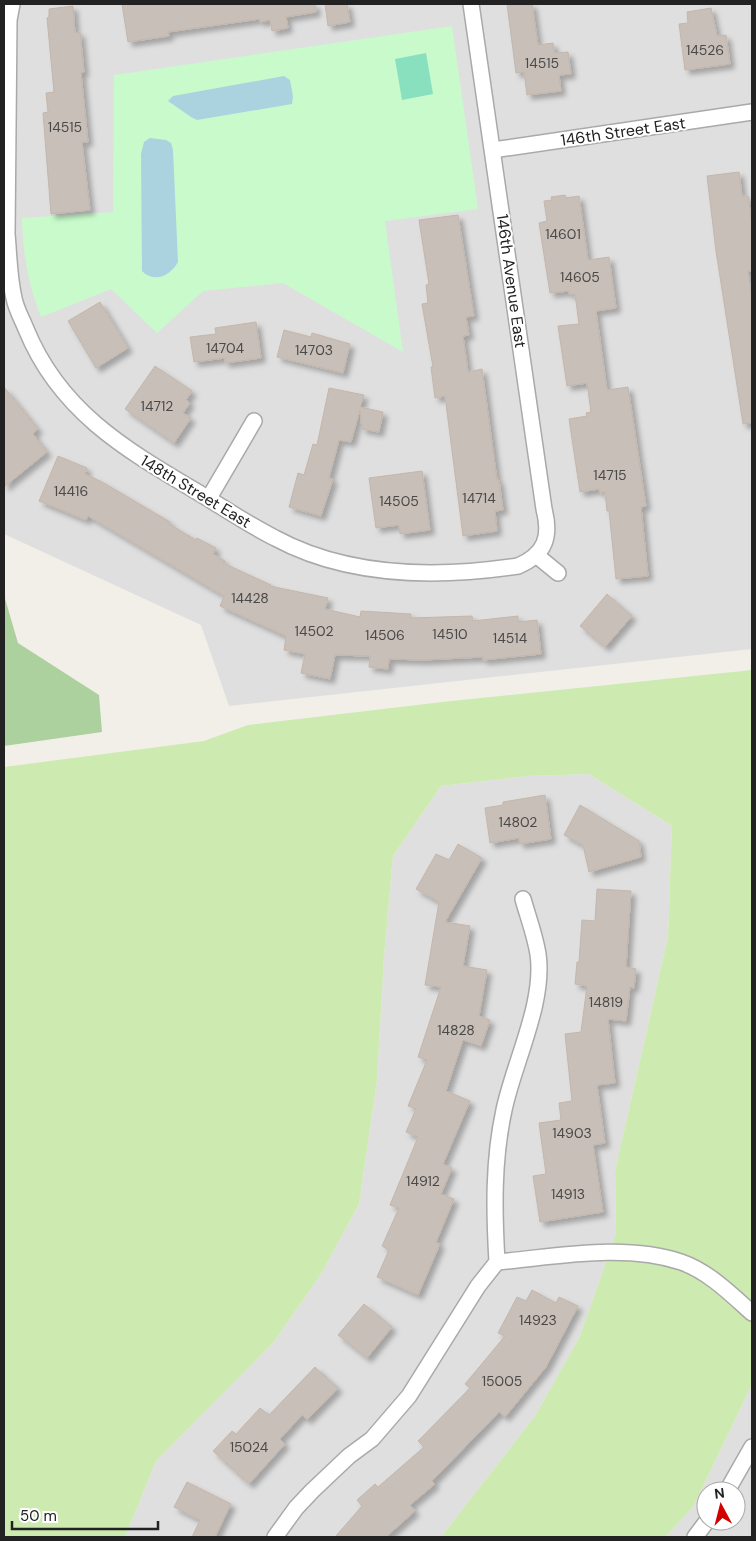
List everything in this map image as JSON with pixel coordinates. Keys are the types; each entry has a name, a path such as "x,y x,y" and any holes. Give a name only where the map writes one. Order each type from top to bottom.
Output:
{"street":[{"name":"148th Street East","path":"12,4 9,20 7,210 8,256 14,299 30,340 42,363 55,384 74,405 135,455 276,539 315,556 397,572 450,574 518,566 536,556"},
{"name":"146th Avenue East","path":"471,4 544,509 548,525 548,536 536,556"},
{"name":"146th Street East","path":"493,150 752,112"},
{"path":"209,498 254,421"},
{"path":"536,556 558,573"},
{"path":"275,1537 296,1508 312,1491 349,1456 372,1439 409,1396 478,1286 497,1262 494,1211 499,1136 504,1108 535,1002 538,977 538,955 523,899"},
{"path":"497,1262 589,1254 626,1253 681,1262 730,1293 752,1314"},
{"path":"733,1481 752,1446"}],"shaded area":[{"path":"4,4 752,4 752,649 229,706 201,625 4,534"},
{"path":"589,774 672,826 668,937 615,1171 616,1234 580,1336 535,1416 441,1537 125,1537 156,1461 273,1343 321,1274 359,1204 377,1080 384,956 393,856 441,786 528,776"},
{"path":"752,1384 752,1537 665,1537 693,1507 696,1501 696,1531 746,1531 746,1481 705,1481"}],"green space":[{"path":"452,26 478,209 385,221 403,352 283,283 203,291 157,333 111,289 41,317 27,269 22,218 113,212 114,75"},
{"path":"426,53 433,94 402,100 395,59"},
{"path":"4,595 18,643 99,695 102,732 4,746"},
{"path":"752,670 752,1384 705,1481 696,1481 696,1501 693,1507 665,1537 441,1537 535,1416 580,1336 616,1234 615,1171 668,937 672,826 589,774 528,776 441,786 393,856 384,956 377,1080 359,1204 321,1274 273,1343 156,1461 125,1537 4,1537 4,767 204,741 248,725 451,701"}],"water":[{"path":"284,76 290,80 293,96 292,104 197,120 168,101 173,96"},
{"path":"150,138 166,140 171,143 173,150 178,262 167,274 157,277 147,275 142,271 141,154 144,142"}],"building":[{"path":"122,4 315,4 316,12 286,17 288,28 272,31 270,20 260,22 260,19 168,32 169,36 128,42"},
{"path":"325,4 347,4 350,22 328,26"},
{"path":"507,4 532,4 538,45 553,43 554,53 568,52 571,74 559,75 561,91 527,95 524,72 516,73"},
{"path":"73,6 75,33 80,32 84,72 81,73 88,142 82,142 90,210 51,214 43,113 48,112 46,93 54,92 47,18 49,17 49,9"},
{"path":"711,8 717,36 726,35 730,64 685,70 679,24 688,23 687,12"},
{"path":"739,172 742,196 748,196 752,224 752,271 748,271 752,299 752,423 743,424 716,251 707,176"},
{"path":"565,195 566,198 579,196 588,260 609,257 616,308 596,311 607,390 628,387 646,506 641,507 648,576 616,579 609,511 607,511 605,492 600,493 599,489 580,492 569,419 587,416 586,413 591,412 587,383 567,386 558,326 579,324 575,294 569,294 569,291 550,293 539,223 547,221 544,201 552,200 551,197"},
{"path":"458,215 474,316 466,317 469,335 463,336 468,372 482,369 497,480 499,480 503,510 495,511 497,531 463,536 445,396 435,398 431,367 433,367 422,304 428,303 426,285 429,284 419,220"},
{"path":"100,302 128,348 96,368 68,321"},
{"path":"256,322 261,358 225,363 225,358 194,362 190,337 216,334 215,328"},
{"path":"284,330 311,337 312,333 350,344 343,373 277,357"},
{"path":"155,366 192,391 186,400 190,403 183,413 191,418 174,443 125,409"},
{"path":"4,387 38,429 33,434 47,452 4,487"},
{"path":"329,388 364,395 360,407 383,412 379,432 362,429 360,410 351,442 339,440 329,478 333,479 321,516 289,507 298,473 304,475 313,444 317,445"},
{"path":"58,456 87,468 85,474 170,522 169,524 196,540 197,538 216,548 213,554 225,561 223,563 270,586 328,598 325,609 360,617 361,611 411,614 411,618 472,616 473,621 518,616 518,622 537,620 541,654 483,660 483,657 423,660 389,659 388,669 369,667 370,656 335,655 330,679 301,673 305,654 284,650 286,636 220,606 224,596 88,516 86,520 39,501"},
{"path":"422,471 430,530 400,534 399,525 376,528 369,478"},
{"path":"607,594 632,616 605,647 580,626"},
{"path":"545,795 551,839 520,844 519,838 490,843 485,808 503,805 503,802"},
{"path":"580,805 639,841 641,857 589,872 583,845 564,835"},
{"path":"458,844 482,858 445,922 470,926 463,966 487,970 479,1016 490,1020 481,1046 463,1040 446,1091 470,1101 443,1164 452,1168 441,1194 454,1199 436,1242 440,1244 418,1295 377,1277 389,1250 382,1246 399,1208 390,1205 418,1137 406,1132 416,1109 408,1106 427,1060 418,1057 441,987 425,985 439,902 416,889 436,854 449,860"},
{"path":"597,889 631,891 626,967 636,969 634,988 630,987 626,1021 608,1019 615,1083 597,1085 605,1143 593,1145 603,1212 540,1222 533,1176 546,1174 539,1123 561,1120 559,1103 572,1101 565,1034 581,1032 587,986 575,984 577,962 579,962 582,920 595,921"},
{"path":"532,1290 556,1303 559,1297 578,1306 546,1367 505,1417 499,1412 432,1481 435,1484 410,1505 415,1511 386,1537 335,1537 362,1506 357,1500 375,1484 378,1487 424,1447 418,1441 470,1388 465,1384 505,1336 498,1333 517,1297 526,1301"},
{"path":"364,1304 392,1327 367,1358 338,1335"},
{"path":"315,1367 338,1388 307,1420 302,1415 280,1439 285,1444 249,1484 213,1451 232,1431 236,1434 260,1408 269,1415"},
{"path":"187,1482 231,1504 215,1537 192,1537 200,1520 174,1507"}]}
